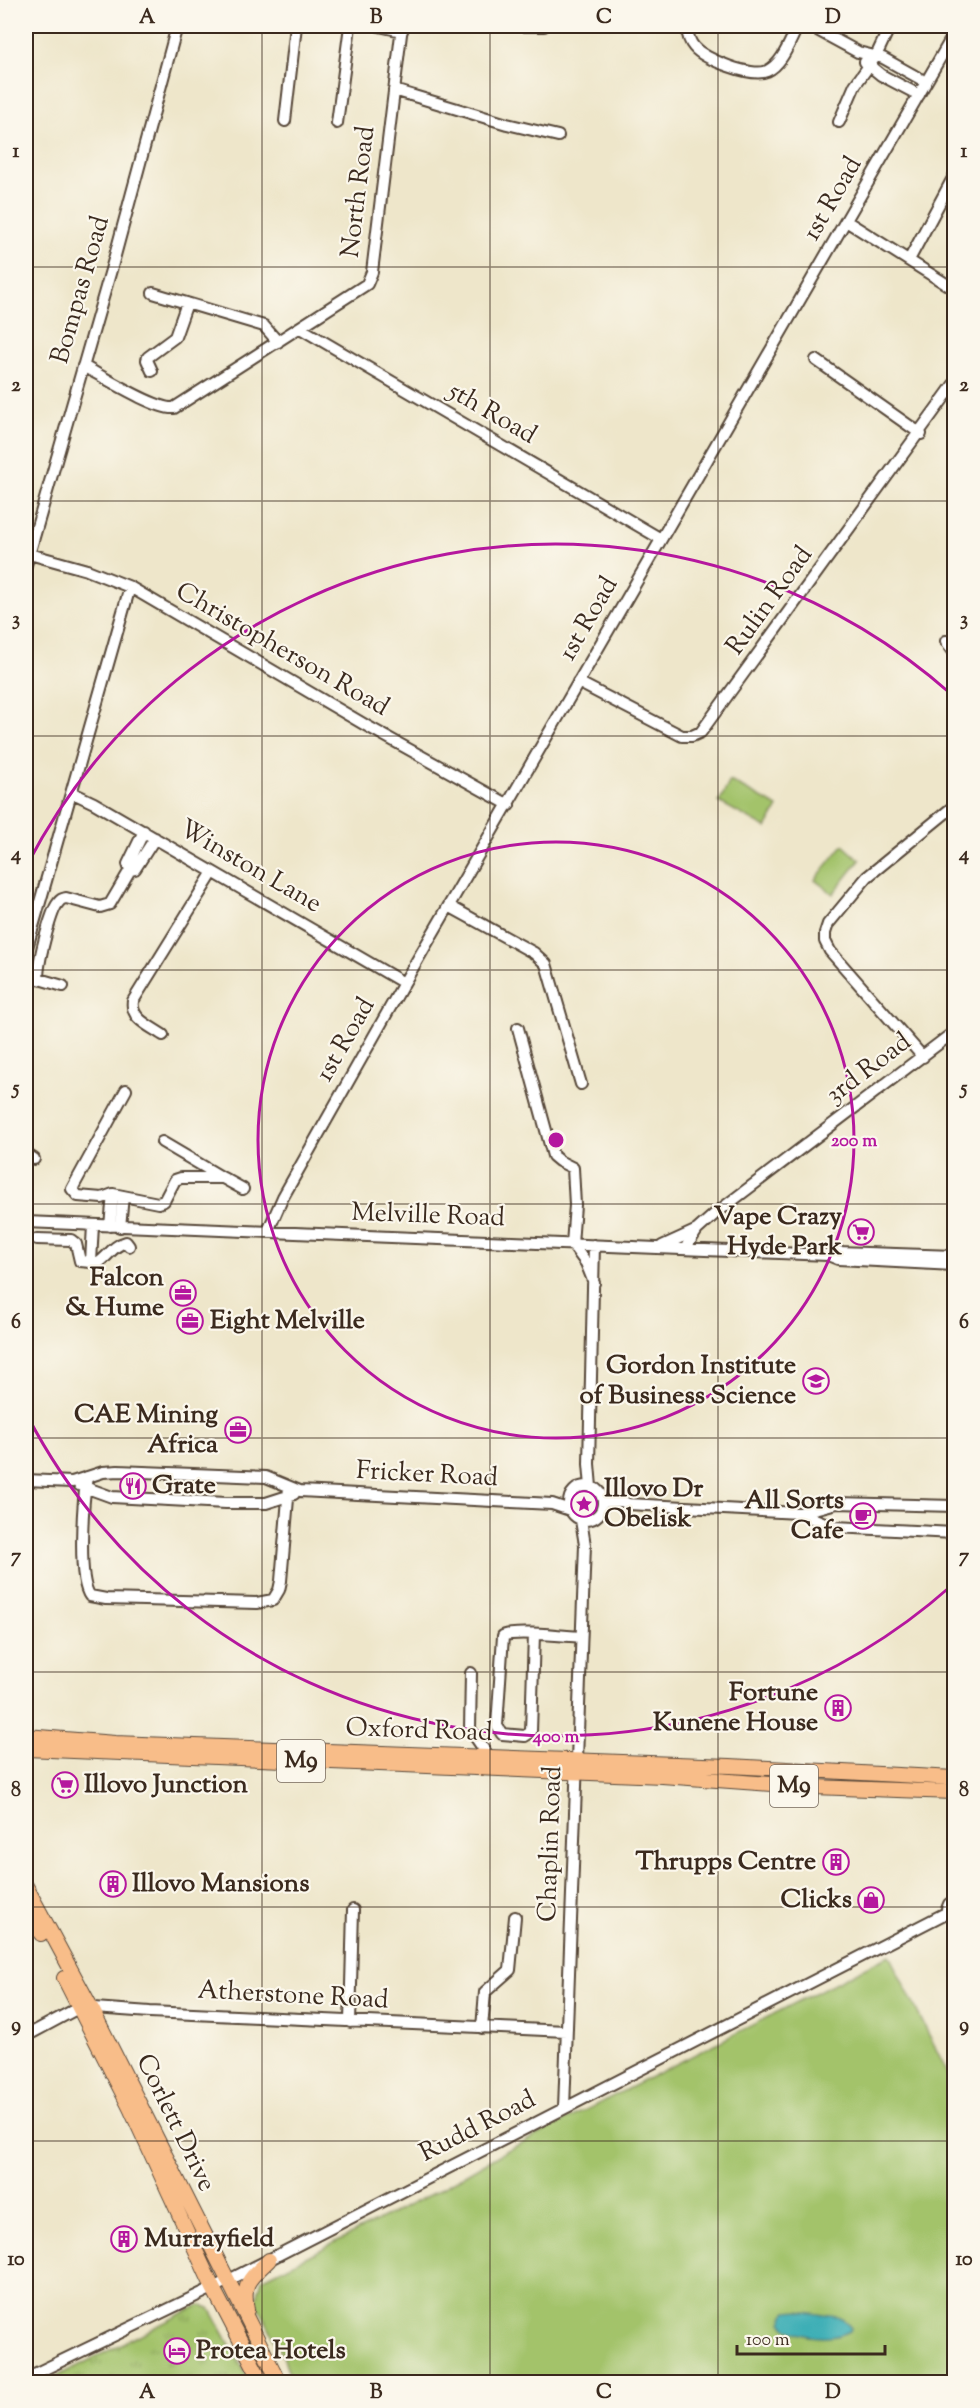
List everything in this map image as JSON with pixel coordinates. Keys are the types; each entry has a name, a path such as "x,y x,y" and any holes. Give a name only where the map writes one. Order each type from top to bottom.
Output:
{"main road":[{"name":"Oxford Road","path":"26,1736 104,1742 489,1757 662,1776 813,1787 954,1792"},
{"name":"Oxford Road","path":"26,1749 954,1778"},
{"name":"Corlett Drive","path":"26,1886 86,2008 279,2382"},
{"name":"Corlett Drive","path":"26,1907 86,2008 213,2288 262,2382"},
{"path":"252,2329 245,2299 245,2285 269,2259"}],"street":[{"name":"Bompas Road","path":"26,566 27,553 113,263 177,26"},
{"path":"285,121 296,26"},
{"path":"338,123 350,26"},
{"path":"379,26 402,28"},
{"path":"519,26 544,26"},
{"path":"688,26 690,40 701,53 745,72 758,74 772,68 778,62 798,26"},
{"path":"810,26 858,52 876,56 927,82"},
{"path":"839,122 855,85 876,56 890,26"},
{"name":"North Road","path":"83,366 165,408 174,408 362,288 370,279 402,28"},
{"name":"1st Road","path":"268,1231 283,1197 404,983 954,33"},
{"path":"858,52 868,66 919,95"},
{"path":"394,90 507,124 558,136"},
{"path":"909,260 954,176"},
{"path":"846,221 954,289"},
{"path":"153,293 264,326 278,342"},
{"path":"152,371 148,357 175,338 187,303"},
{"name":"5th Road","path":"300,328 661,539"},
{"path":"816,360 921,434"},
{"name":"Rulin Road","path":"578,682 682,735 692,736 701,732 921,434 954,384"},
{"name":"Christopherson Road","path":"27,553 87,570 130,587 367,726 509,805"},
{"path":"26,951 130,587"},
{"path":"946,641 954,652"},
{"name":"Winston Lane","path":"72,793 144,831 404,983"},
{"path":"923,1057 830,951 825,941 825,933 835,914 875,868 954,806"},
{"path":"130,870 128,864 144,831"},
{"path":"63,986 39,979 37,976 39,961 57,904 66,898 100,907 107,906 117,895 130,870 135,869 155,838"},
{"path":"163,1035 136,1016 132,1008 133,1001 213,872"},
{"path":"449,906 543,960 581,1084"},
{"path":"518,1028 553,1156 570,1166 574,1172 572,1244 586,1263 594,1283"},
{"name":"3rd Road","path":"685,1249 698,1230 716,1213 954,1032"},
{"path":"126,1090 72,1189 78,1196 102,1198 118,1195 158,1203 164,1201 175,1180 224,1178"},
{"path":"162,1142 243,1189"},
{"path":"115,1226 118,1195"},
{"name":"Melville Road","path":"26,1222 685,1249 954,1265"},
{"path":"91,1262 93,1225"},
{"name":"3rd Road","path":"659,1248 698,1230"},
{"path":"37,1239 71,1240 76,1244 76,1252 81,1261 98,1263 118,1244 126,1242 129,1246"},
{"path":"586,1487 585,1469 589,1464 594,1245"},
{"name":"Melville Road","path":"828,1256 838,1252 954,1257"},
{"path":"103,1472 266,1477 289,1492 279,1590 273,1600 257,1603 106,1599 90,1596 85,1585 83,1539 86,1482 103,1472"},
{"name":"Fricker Road","path":"26,1480 86,1482 112,1497 226,1503 266,1503 289,1492 300,1491 570,1504"},
{"path":"603,1505 600,1493 586,1487 572,1493 570,1504 586,1520 603,1505 622,1501 628,1504 799,1513 837,1503 954,1506"},
{"path":"799,1513 835,1527 954,1533"},
{"name":"Chaplin Road","path":"564,2108 586,1520"},
{"path":"534,1634 531,1732 525,1736 502,1734 498,1731 497,1726 502,1639 509,1633 534,1634 581,1637"},
{"path":"471,1674 470,1729 489,1757"},
{"path":"951,1914 949,1904 954,1901"},
{"path":"350,2022 353,1910"},
{"name":"Rudd Road","path":"26,2378 227,2281 564,2108 951,1914"},
{"path":"482,2028 485,1992 508,1973 512,1965 515,1917"},
{"path":"26,2036 86,2008"},
{"name":"Atherstone Road","path":"86,2008 566,2031"}],"green space":[{"path":"730,781 778,807 766,828 719,802"},
{"path":"843,845 860,860 833,894 815,880"},
{"path":"889,1955 954,2085 954,2382 292,2382 283,2356 256,2301 262,2279 439,2190 506,2151"},
{"path":"199,2305 210,2308 250,2382 46,2382"}],"water":[{"path":"800,2311 842,2318 851,2328 850,2331 834,2336 814,2337 796,2332 782,2322 786,2312"}],"place":[{"name":"Vape Crazy Hyde Park","path":"861,1232"},
{"name":"Falcon & Hume","path":"183,1293"},
{"name":"Eight Melville","path":"190,1321"},
{"name":"Gordon Institute of Business Science","path":"816,1381"},
{"name":"CAE Mining Africa","path":"238,1430"},
{"name":"Grate","path":"133,1486"},
{"name":"Illovo Dr Obelisk","path":"584,1504"},
{"name":"All Sorts Cafe","path":"863,1516"},
{"name":"Fortune Kunene House","path":"838,1708"},
{"name":"Illovo Junction","path":"65,1785"},
{"name":"Thrupps Centre","path":"836,1862"},
{"name":"Illovo Mansions","path":"113,1884"},
{"name":"Clicks","path":"871,1900"},
{"name":"Murrayfield","path":"124,2239"},
{"name":"Protea Hotels","path":"177,2351"}]}
